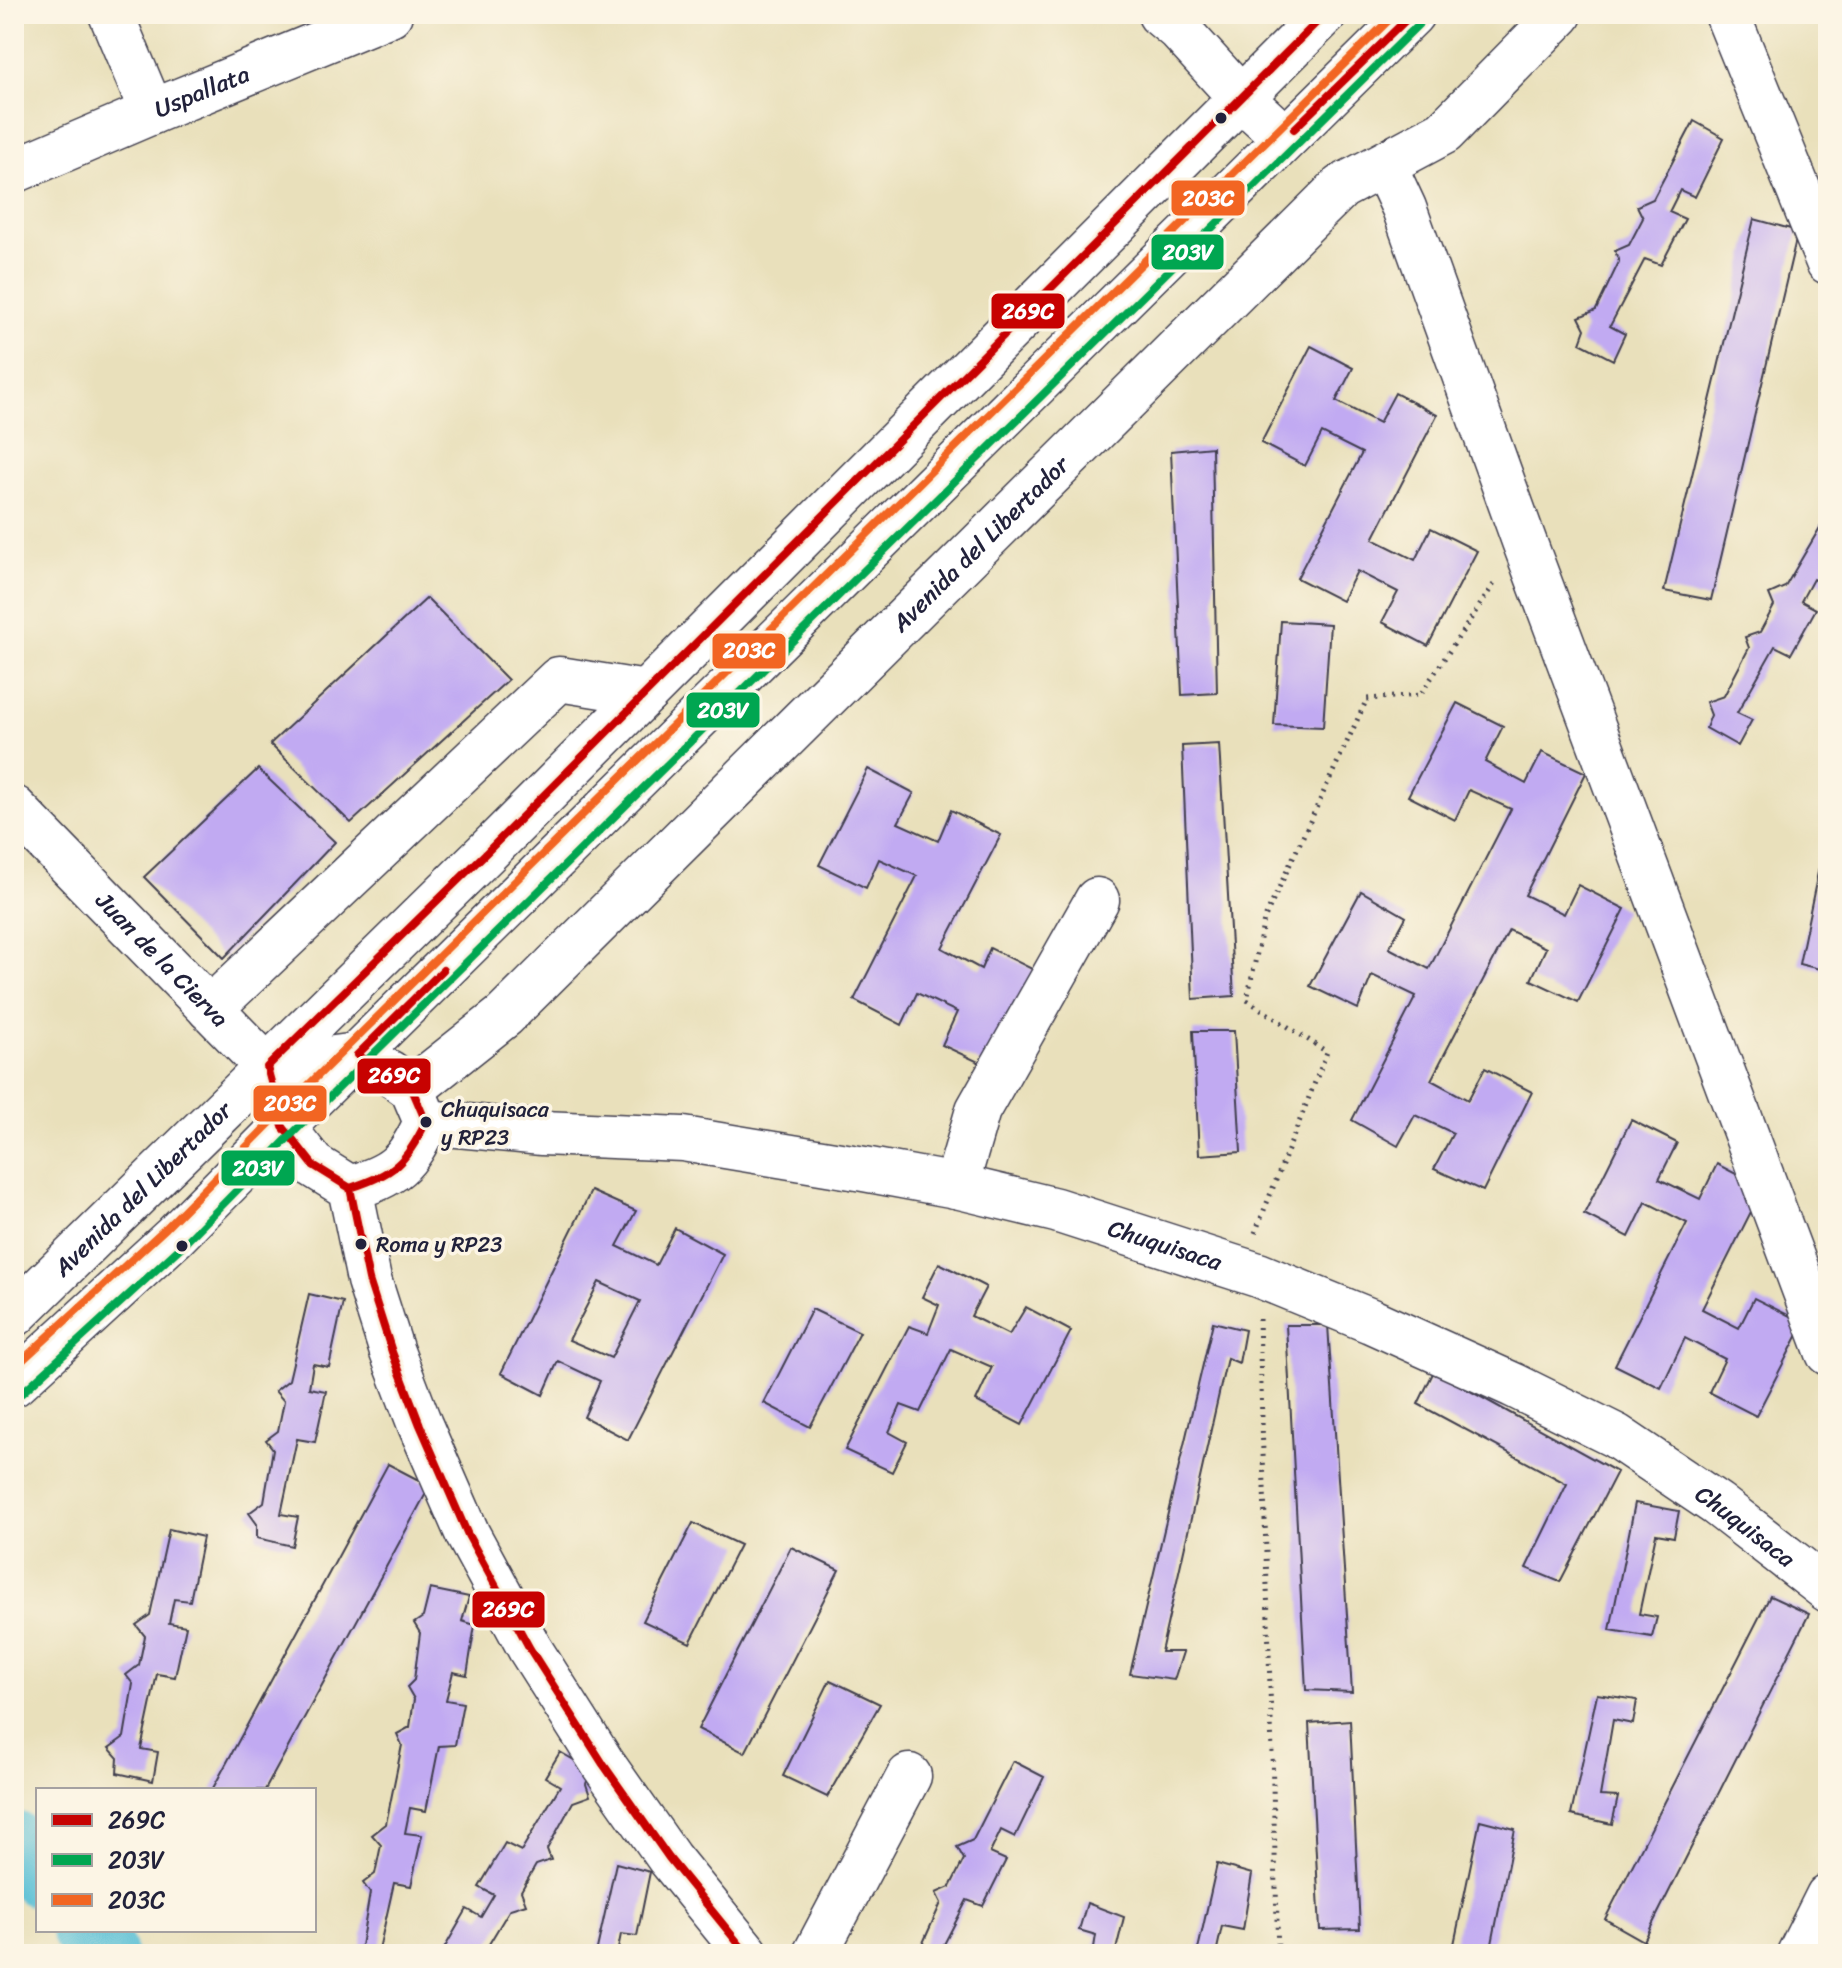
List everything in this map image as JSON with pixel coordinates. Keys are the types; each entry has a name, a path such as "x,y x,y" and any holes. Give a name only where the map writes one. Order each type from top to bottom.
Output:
{"street":[{"path":"111,14 152,112"},
{"name":"Uspallata","path":"14,171 390,14"},
{"path":"1160,14 1178,29 1240,97 1285,138"},
{"name":"Avenida del Libertador","path":"14,1315 464,874 1325,14"},
{"path":"14,1384 174,1237 1412,14"},
{"name":"Avenida del Libertador","path":"419,1105 504,1016 1341,187 1444,132 1560,14"},
{"path":"1727,14 1828,262"},
{"path":"1384,165 1404,208 1524,541 1828,1353"},
{"path":"210,1009 559,679 646,693"},
{"name":"Juan de la Cierva","path":"14,808 267,1067 283,1127"},
{"path":"956,1186 978,1110 1097,900"},
{"path":"267,1067 357,1055 390,1073 419,1105 416,1144 400,1164 379,1179 350,1188"},
{"name":"Chuquisaca","path":"419,1105 542,1133 683,1139 956,1186 1056,1210 1258,1275 1400,1334 1616,1436 1717,1504 1828,1590"},
{"path":"283,1127 313,1165 350,1188 369,1280 420,1425 468,1535 530,1649 603,1764 669,1858 747,1954"},
{"path":"815,1954 909,1776"},
{"path":"1799,1954 1828,1896"}],"path":[{"path":"1278,1954 1255,1233 1327,1052 1247,1000 1264,920 1367,699 1420,695 1524,541"}],"building":[{"path":"1694,121 1724,138 1695,197 1680,190 1669,212 1685,219 1661,265 1645,259 1610,326 1625,334 1613,360 1580,343 1585,329 1579,317 1596,310 1619,262 1615,251 1629,245 1643,218 1637,206 1653,199"},
{"path":"1754,219 1798,231 1711,600 1664,591"},
{"path":"1311,346 1353,368 1336,401 1379,423 1395,393 1437,415 1373,539 1415,560 1431,528 1477,551 1428,646 1382,622 1398,592 1357,571 1342,601 1297,578 1362,453 1322,433 1305,466 1261,443"},
{"path":"1212,447 1217,693 1182,695 1171,451"},
{"path":"1828,514 1828,587 1813,579 1801,601 1816,609 1791,654 1775,646 1737,713 1752,720 1738,746 1706,728 1711,715 1706,702 1724,696 1749,648 1745,637 1760,632 1774,606 1769,594 1785,587"},
{"path":"427,598 508,680 351,823 270,744"},
{"path":"1281,621 1330,624 1323,727 1274,725"},
{"path":"1457,703 1503,726 1485,762 1526,784 1542,752 1586,773 1525,895 1564,914 1578,885 1625,909 1578,1002 1531,980 1546,948 1509,930 1431,1080 1468,1100 1485,1068 1532,1092 1483,1191 1434,1169 1453,1133 1415,1115 1398,1146 1352,1120 1416,996 1372,975 1358,1009 1310,986 1361,891 1406,917 1389,948 1429,969 1511,809 1469,790 1455,820 1408,796"},
{"path":"1219,744 1234,996 1193,999 1182,746"},
{"path":"258,769 335,842 224,958 144,877"},
{"path":"868,769 914,793 898,823 938,841 951,810 1001,835 942,948 981,969 990,948 1038,972 987,1066 942,1045 957,1012 917,993 902,1025 854,1000 917,876 879,859 866,888 819,865"},
{"path":"1828,829 1828,971 1799,964"},
{"path":"1193,1031 1234,1031 1241,1152 1199,1155"},
{"path":"1631,1120 1677,1143 1659,1179 1700,1199 1717,1164 1763,1188 1702,1309 1739,1328 1754,1298 1804,1323 1756,1416 1709,1392 1725,1359 1685,1338 1661,1388 1615,1365 1687,1223 1646,1202 1629,1237 1584,1214"},
{"path":"591,1191 636,1211 617,1246 656,1265 675,1228 723,1254 628,1440 584,1417 600,1381 558,1361 543,1395 501,1373","holes":["599,1282 640,1301 611,1358 569,1340"]},
{"path":"939,1263 986,1287 971,1316 1009,1335 1026,1307 1071,1331 1022,1425 976,1401 992,1367 951,1349 920,1412 901,1405 889,1432 907,1442 892,1472 845,1450 909,1326 928,1333 939,1305 922,1297"},
{"path":"309,1294 343,1302 329,1367 313,1364 309,1388 326,1391 315,1442 297,1439 281,1514 298,1517 292,1546 257,1538 257,1524 249,1513 264,1502 273,1449 266,1440 278,1431 284,1401 275,1391 289,1380"},
{"path":"812,1309 860,1332 810,1427 764,1403"},
{"path":"1213,1322 1245,1330 1239,1363 1227,1358 1161,1652 1183,1652 1174,1680 1130,1674"},
{"path":"1286,1325 1328,1325 1352,1692 1306,1690"},
{"path":"1434,1371 1617,1472 1560,1582 1526,1568 1567,1484 1418,1404"},
{"path":"388,1464 430,1486 266,1788 213,1788"},
{"path":"1635,1503 1679,1511 1674,1537 1656,1534 1639,1614 1657,1617 1652,1637 1610,1630"},
{"path":"693,1523 740,1545 690,1643 643,1621"},
{"path":"169,1529 203,1537 190,1601 174,1599 169,1623 186,1626 175,1677 157,1674 141,1749 158,1752 153,1781 117,1773 118,1758 109,1748 124,1737 133,1684 126,1675 139,1665 145,1636 136,1625 150,1615"},
{"path":"791,1547 839,1570 745,1753 698,1729"},
{"path":"430,1589 469,1597 462,1621 475,1625 467,1675 453,1672 446,1700 463,1703 455,1745 439,1746 426,1811 410,1808 405,1833 422,1835 411,1886 394,1883 378,1954 350,1954 361,1946 370,1893 363,1883 375,1874 381,1845 372,1835 386,1824 402,1745 397,1734 410,1727 414,1699 407,1687 414,1680 420,1633 414,1623 423,1617"},
{"path":"1770,1596 1809,1614 1644,1941 1605,1919"},
{"path":"830,1680 880,1704 827,1797 783,1776"},
{"path":"1597,1694 1637,1700 1633,1724 1613,1720 1600,1796 1618,1797 1612,1824 1571,1815"},
{"path":"1350,1720 1360,1929 1320,1930 1309,1723"},
{"path":"560,1752 591,1770 586,1784 590,1796 573,1802 547,1849 551,1860 536,1865 521,1891 526,1904 510,1909 483,1954 441,1954 467,1909 481,1917 494,1895 479,1887 505,1843 521,1851 560,1786 545,1777"},
{"path":"1013,1761 1044,1777 1015,1837 1001,1830 990,1853 1006,1860 983,1906 967,1900 939,1954 918,1954 941,1903 936,1893 950,1887 964,1859 957,1847 973,1840"},
{"path":"1480,1820 1515,1829 1490,1954 1452,1954"},
{"path":"616,1863 650,1872 637,1936 621,1934 617,1954 591,1954 597,1949"},
{"path":"1217,1864 1252,1874 1243,1930 1222,1926 1216,1954 1197,1954"},
{"path":"1087,1903 1124,1917 1115,1954 1093,1954 1096,1935 1079,1930"}],"waterway":[{"path":"14,1844 36,1872"},
{"path":"86,1932 104,1954"}],"transit line":[{"name":"269C","path":"747,1954 669,1858 603,1764 530,1649 468,1535 392,1352 369,1280 350,1188 313,1165 283,1127 267,1067 486,853 1325,14"},
{"name":"203C","path":"14,1368 166,1228 1395,14"},
{"name":"269C","path":"1294,129 1412,14"},
{"name":"203V","path":"22,1393 182,1246 1420,23"},
{"name":"269C","path":"350,1188 378,1178 397,1165 412,1148 426,1122 412,1089 357,1055 443,970"}],"place":[{"name":"Chuquisaca y RP23","path":"426,1122"},
{"name":"Roma y RP23","path":"361,1244"}]}
